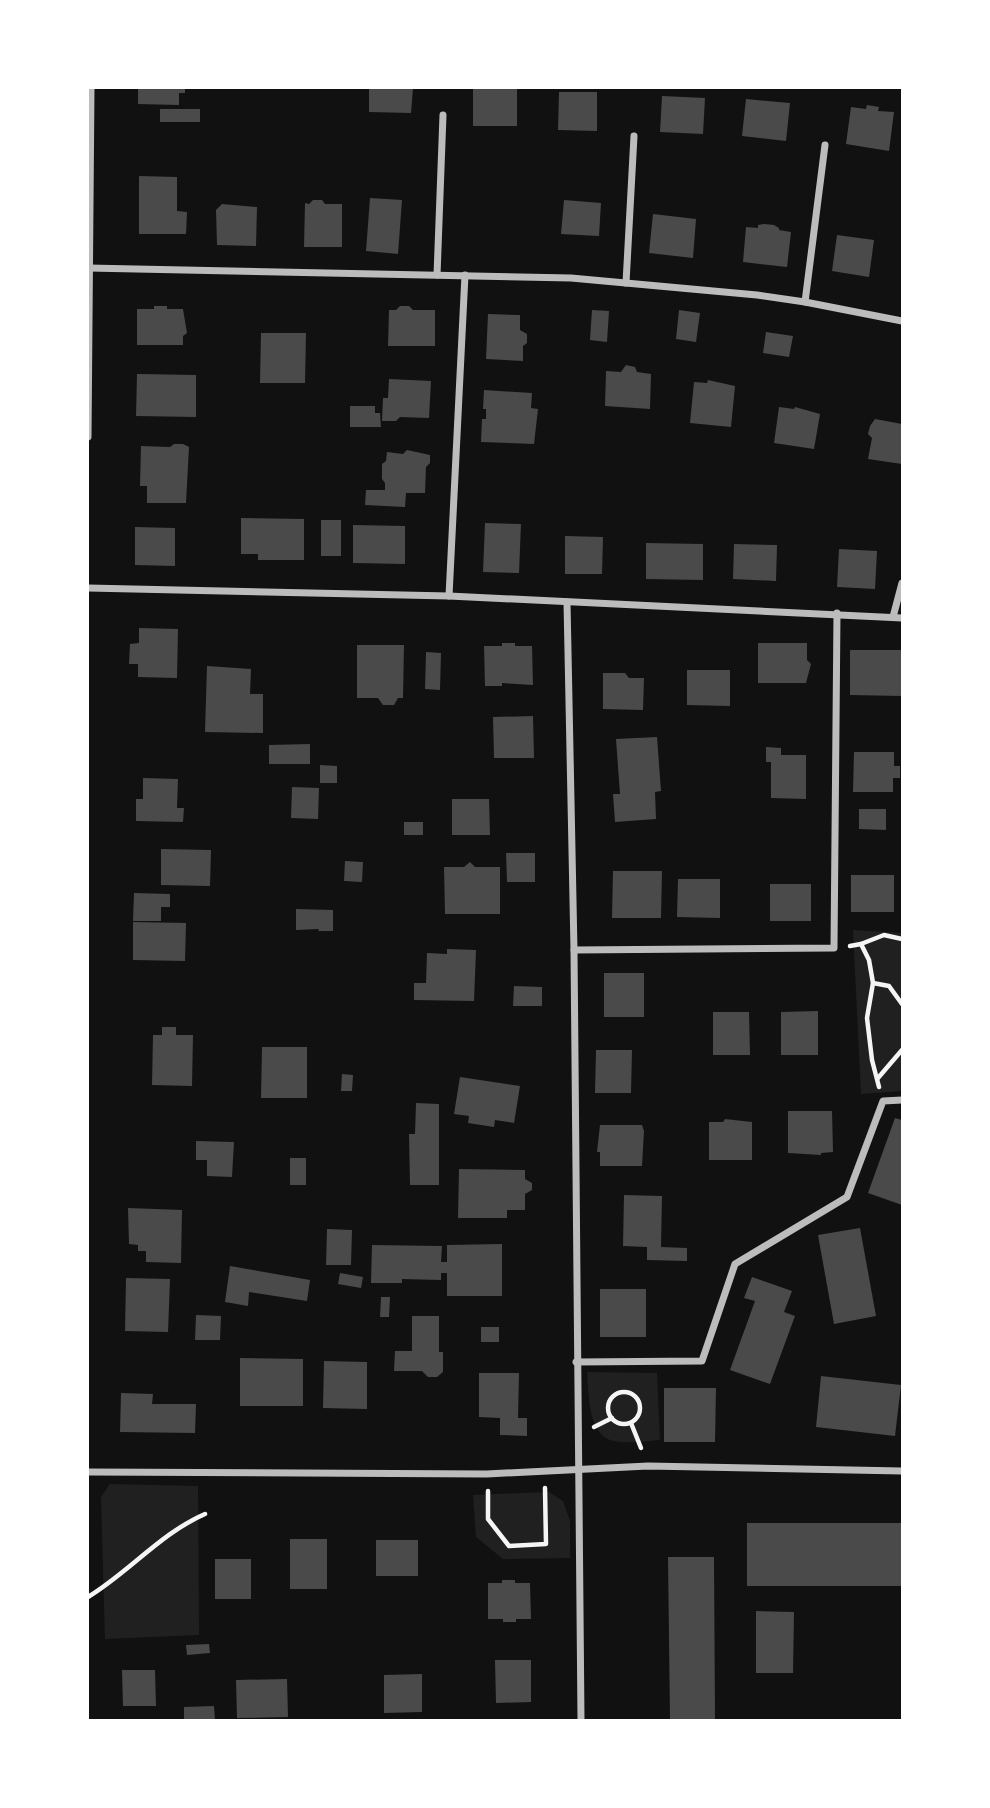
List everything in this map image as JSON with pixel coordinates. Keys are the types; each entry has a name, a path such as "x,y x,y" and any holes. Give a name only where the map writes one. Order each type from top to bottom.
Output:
{"street":[{"path":"88,437 91,88"},
{"path":"437,275 443,116"},
{"path":"626,283 635,136"},
{"path":"806,302 825,145"},
{"path":"88,268 571,278 806,302 902,321"},
{"path":"449,596 465,275"},
{"path":"893,617 902,583"},
{"path":"88,588 449,596 902,618"},
{"path":"567,602 574,950 581,1720"},
{"path":"574,950 834,948 837,614"},
{"path":"576,1362 702,1361 735,1264 847,1197 883,1101 902,1100"},
{"path":"88,1472 487,1474 648,1466 902,1471"}],"path":[{"path":"834,948 861,944 884,934 902,939"},
{"path":"861,944 869,960 873,983 867,1017 872,1060 883,1101"},
{"path":"873,983 889,986 902,1004"},
{"path":"877,1079 902,1051"},
{"path":"624,1392 634,1395 640,1404 639,1415 631,1423 615,1422 608,1412 611,1399 617,1394 624,1392"},
{"path":"631,1423 648,1466"},
{"path":"487,1474 488,1519 509,1546 546,1545 545,1473"},
{"path":"88,1597 188,1521 205,1514"}],"shaded area":[{"path":"853,930 902,933 902,1091 861,1094"},
{"path":"587,1372 657,1373 660,1440 625,1442 605,1437 594,1423"},
{"path":"110,1484 198,1486 199,1635 105,1639 101,1497"},
{"path":"549,1492 563,1501 570,1521 570,1558 503,1559 476,1537 473,1495"}],"building":[{"path":"138,88 185,88 185,93 179,93 179,105 138,104"},
{"path":"369,88 413,88 411,113 369,112"},
{"path":"473,88 517,88 517,126 473,126"},
{"path":"559,92 597,92 597,131 558,130"},
{"path":"662,96 705,98 703,134 660,132"},
{"path":"746,99 790,103 786,141 742,136"},
{"path":"867,105 879,107 878,111 894,112 889,151 846,144 851,107 866,109"},
{"path":"160,109 200,109 200,122 160,122"},
{"path":"139,176 177,177 177,211 187,212 186,234 139,234"},
{"path":"370,198 402,200 398,254 366,251"},
{"path":"313,200 322,200 325,204 342,204 342,247 304,247 305,203 309,204"},
{"path":"564,200 601,203 599,236 561,234"},
{"path":"222,204 257,207 256,246 217,245 216,210"},
{"path":"653,214 696,219 693,258 649,253"},
{"path":"764,224 791,232 787,267 743,262 746,227 758,228 758,225"},
{"path":"837,235 874,240 869,277 832,271"},
{"path":"154,306 183,309 187,333 183,336 183,345 137,345 137,309 154,309"},
{"path":"400,306 409,306 413,310 435,310 435,346 388,346 389,310 396,310"},
{"path":"592,310 609,311 607,342 590,340"},
{"path":"679,310 700,313 696,342 676,339"},
{"path":"488,314 520,315 520,330 527,334 527,343 523,346 523,361 486,359"},
{"path":"766,332 793,336 789,357 763,353"},
{"path":"261,333 306,333 305,383 260,383"},
{"path":"626,365 635,367 637,372 651,374 650,409 605,406 606,371 621,372"},
{"path":"137,374 196,375 196,417 136,416"},
{"path":"389,379 431,381 429,418 400,417 396,421 382,421 383,398 388,398"},
{"path":"708,380 735,386 731,427 690,423 694,382 707,383"},
{"path":"484,390 532,393 531,408 538,409 534,444 481,442 482,419 486,419 486,409 483,409"},
{"path":"350,406 375,406 375,413 380,413 381,427 350,427"},
{"path":"779,407 795,407 820,414 814,449 774,443"},
{"path":"875,419 902,424 902,464 868,459 872,438 868,434"},
{"path":"174,444 189,447 186,503 147,503 147,486 140,486 141,446 170,447"},
{"path":"407,450 430,455 430,463 426,467 425,493 406,493 405,507 365,505 366,490 385,490 382,464 386,461 387,452 403,454"},
{"path":"241,518 304,519 304,560 258,560 258,554 241,554"},
{"path":"321,520 341,520 341,556 321,556"},
{"path":"485,523 521,524 519,573 483,572"},
{"path":"353,525 405,526 405,564 353,563"},
{"path":"135,527 175,528 175,566 135,565"},
{"path":"565,536 603,537 602,574 565,574"},
{"path":"646,543 703,544 703,580 646,579"},
{"path":"734,544 777,545 776,581 733,579"},
{"path":"839,549 877,551 875,589 837,587"},
{"path":"139,628 178,629 177,678 138,677 138,664 129,664 130,644 139,643"},
{"path":"502,643 532,646 533,685 502,683 502,686 485,686 484,646 502,646"},
{"path":"758,643 807,643 807,660 811,664 806,683 758,683"},
{"path":"357,645 404,645 403,698 398,698 394,705 383,705 378,698 357,698"},
{"path":"850,650 902,650 902,696 850,695"},
{"path":"426,652 441,653 440,690 425,689"},
{"path":"207,666 251,669 250,694 263,694 263,733 205,732"},
{"path":"687,670 730,670 730,706 687,705"},
{"path":"603,673 625,673 629,678 644,678 643,710 603,709"},
{"path":"533,716 534,758 494,758 493,717"},
{"path":"657,737 661,791 655,792 656,819 615,822 613,794 620,794 616,739"},
{"path":"310,744 310,764 269,764 269,745"},
{"path":"766,747 781,748 781,755 806,755 806,799 771,798 771,762 766,762"},
{"path":"854,752 894,752 894,766 900,766 900,778 893,778 893,792 853,792"},
{"path":"320,765 337,766 337,783 320,783"},
{"path":"143,778 178,779 177,808 184,808 183,822 136,821 136,799 143,799"},
{"path":"292,787 319,788 318,819 291,818"},
{"path":"452,799 489,799 490,835 452,835"},
{"path":"859,809 886,809 886,830 859,829"},
{"path":"404,822 423,822 423,835 404,835"},
{"path":"161,849 211,850 210,886 161,885"},
{"path":"506,853 535,853 535,882 507,882"},
{"path":"345,861 363,862 362,882 344,881"},
{"path":"470,862 475,867 500,867 500,914 445,914 444,867 464,867"},
{"path":"613,871 662,871 661,918 612,918"},
{"path":"851,875 894,875 894,912 851,912"},
{"path":"678,879 720,879 720,918 677,917"},
{"path":"770,884 811,884 811,921 770,921"},
{"path":"134,893 170,894 170,907 161,907 161,921 133,921"},
{"path":"296,909 333,910 333,931 296,930"},
{"path":"133,922 186,923 185,961 133,960"},
{"path":"447,949 476,950 474,1001 414,1000 414,983 426,983 427,953 447,954"},
{"path":"604,973 644,973 644,1017 604,1017"},
{"path":"514,986 542,987 542,1006 513,1006"},
{"path":"818,1011 818,1055 781,1055 781,1012"},
{"path":"713,1012 749,1012 750,1055 713,1055"},
{"path":"162,1027 176,1027 176,1035 193,1035 192,1086 152,1085 153,1035 162,1035"},
{"path":"262,1047 307,1047 307,1098 261,1098"},
{"path":"596,1050 632,1050 631,1093 595,1093"},
{"path":"342,1074 353,1075 352,1091 341,1091"},
{"path":"460,1077 520,1086 514,1123 495,1120 494,1127 468,1123 469,1116 454,1114"},
{"path":"416,1103 439,1104 439,1185 410,1185 409,1134 415,1134"},
{"path":"788,1111 832,1111 833,1152 821,1155 788,1153"},
{"path":"895,1118 902,1120 902,1205 868,1193"},
{"path":"725,1119 752,1122 752,1160 709,1160 709,1122 723,1122"},
{"path":"600,1125 642,1125 642,1166 600,1166 600,1152 597,1152"},
{"path":"196,1141 234,1142 232,1177 207,1176 207,1160 196,1160"},
{"path":"290,1158 306,1158 306,1185 290,1185"},
{"path":"459,1169 525,1170 525,1179 532,1183 532,1190 525,1194 525,1210 507,1210 507,1218 458,1218"},
{"path":"624,1195 662,1196 661,1247 687,1248 687,1261 647,1260 647,1247 623,1246"},
{"path":"128,1208 182,1210 181,1263 146,1262 146,1251 138,1251 138,1245 129,1244"},
{"path":"860,1228 876,1316 834,1324 818,1235"},
{"path":"327,1229 352,1230 351,1265 326,1265"},
{"path":"502,1244 502,1296 447,1296 447,1273 441,1273 441,1280 402,1279 402,1283 371,1283 372,1245 442,1246 441,1262 447,1262 447,1245"},
{"path":"230,1266 310,1280 307,1301 249,1292 248,1306 225,1302"},
{"path":"340,1273 363,1277 361,1288 338,1284"},
{"path":"752,1277 792,1291 784,1312 795,1316 770,1384 730,1370 755,1301 744,1298"},
{"path":"126,1278 170,1279 168,1332 125,1331"},
{"path":"600,1289 646,1289 646,1337 600,1337"},
{"path":"381,1297 390,1297 389,1317 380,1317"},
{"path":"196,1315 221,1316 220,1340 195,1340"},
{"path":"412,1316 439,1316 439,1352 443,1352 443,1372 437,1377 428,1377 422,1371 394,1371 395,1351 412,1351"},
{"path":"481,1327 499,1327 499,1342 481,1342"},
{"path":"240,1358 303,1359 303,1406 240,1406"},
{"path":"324,1361 367,1362 367,1409 323,1408"},
{"path":"479,1373 519,1373 518,1418 527,1418 527,1436 500,1435 500,1418 479,1417"},
{"path":"821,1376 901,1385 895,1436 816,1427"},
{"path":"664,1388 716,1388 715,1442 664,1442"},
{"path":"121,1393 153,1394 152,1404 196,1404 195,1433 120,1432"},
{"path":"747,1523 902,1523 902,1586 747,1586"},
{"path":"290,1539 327,1539 327,1589 290,1589"},
{"path":"376,1540 418,1540 418,1576 376,1576"},
{"path":"668,1557 714,1557 715,1720 670,1720"},
{"path":"215,1559 251,1559 251,1599 215,1599"},
{"path":"502,1580 530,1583 531,1619 503,1622 503,1619 488,1619 488,1583 502,1583"},
{"path":"756,1611 794,1612 793,1673 756,1673"},
{"path":"209,1644 210,1653 187,1655 186,1645"},
{"path":"495,1660 531,1660 531,1702 496,1703"},
{"path":"122,1670 155,1670 156,1706 123,1706"},
{"path":"422,1674 422,1712 384,1713 384,1675"},
{"path":"287,1679 288,1717 237,1718 236,1680"},
{"path":"214,1706 215,1720 184,1720 184,1707"}]}
